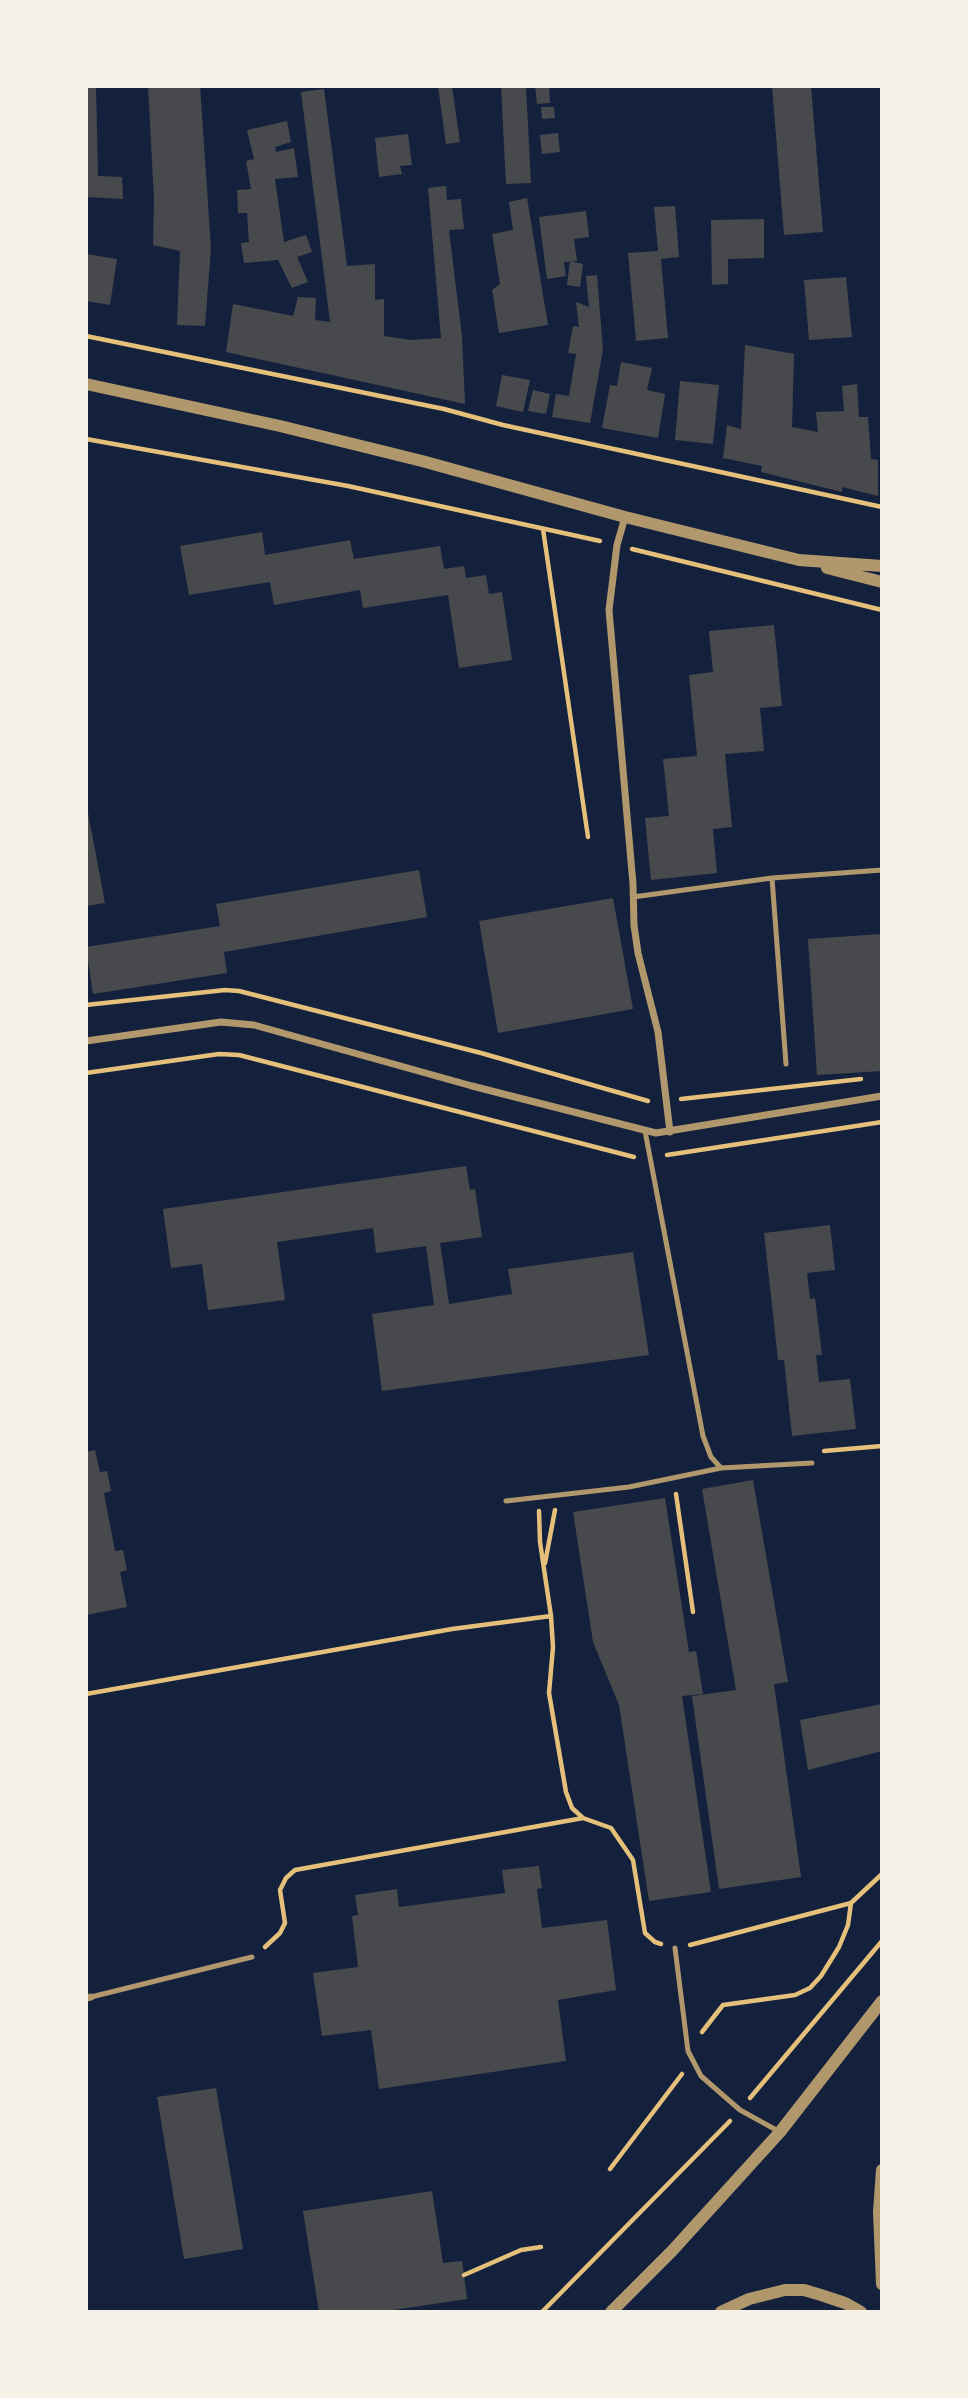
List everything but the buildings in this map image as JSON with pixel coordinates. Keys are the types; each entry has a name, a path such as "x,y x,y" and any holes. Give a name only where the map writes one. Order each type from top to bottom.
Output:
{"street":[{"path":"86,384 280,426 422,461 882,583"},
{"path":"625,517 617,545 609,610 638,953 658,1032 670,1132"},
{"path":"799,560 882,566"},
{"path":"86,1041 221,1022 254,1025 645,1131 670,1132 882,1096"},
{"path":"611,2312 672,2251 780,2132 882,2001"},
{"path":"882,2170 879,2212 882,2284"},
{"path":"721,2312 749,2299 785,2290 804,2290 845,2303 861,2312"}],"lane":[{"path":"634,897 772,878 882,870"},
{"path":"772,878 786,1064"},
{"path":"645,1131 703,1436 711,1457 721,1468"},
{"path":"506,1501 629,1486 721,1468 812,1463"},
{"path":"675,1948 688,2051 701,2076 740,2110 780,2132"},
{"path":"88,1998 252,1957"}],"path":[{"path":"86,336 444,410 882,507"},
{"path":"86,439 348,486 617,545 882,610"},
{"path":"543,529 588,837"},
{"path":"86,1005 225,990 239,991 481,1053 646,1100 869,1078"},
{"path":"636,1158 638,1169"},
{"path":"674,1477 693,1612"},
{"path":"506,1501 539,1505 540,1542 553,1647 549,1693 566,1792 572,1808 583,1818 611,1828 633,1860 645,1933 656,1942 675,1948 851,1903 882,1874"},
{"path":"544,1566 556,1504"},
{"path":"86,1694 452,1629 551,1616"},
{"path":"252,1957 280,1933 285,1923 280,1889 286,1878 295,1870 583,1818"},
{"path":"610,2169 681,2076 688,2051 723,2005 795,1994 810,1988 821,1976 839,1947 848,1925 851,1903"},
{"path":"542,2312 740,2110 882,1941"},
{"path":"464,2275 521,2250 541,2246"}]}
